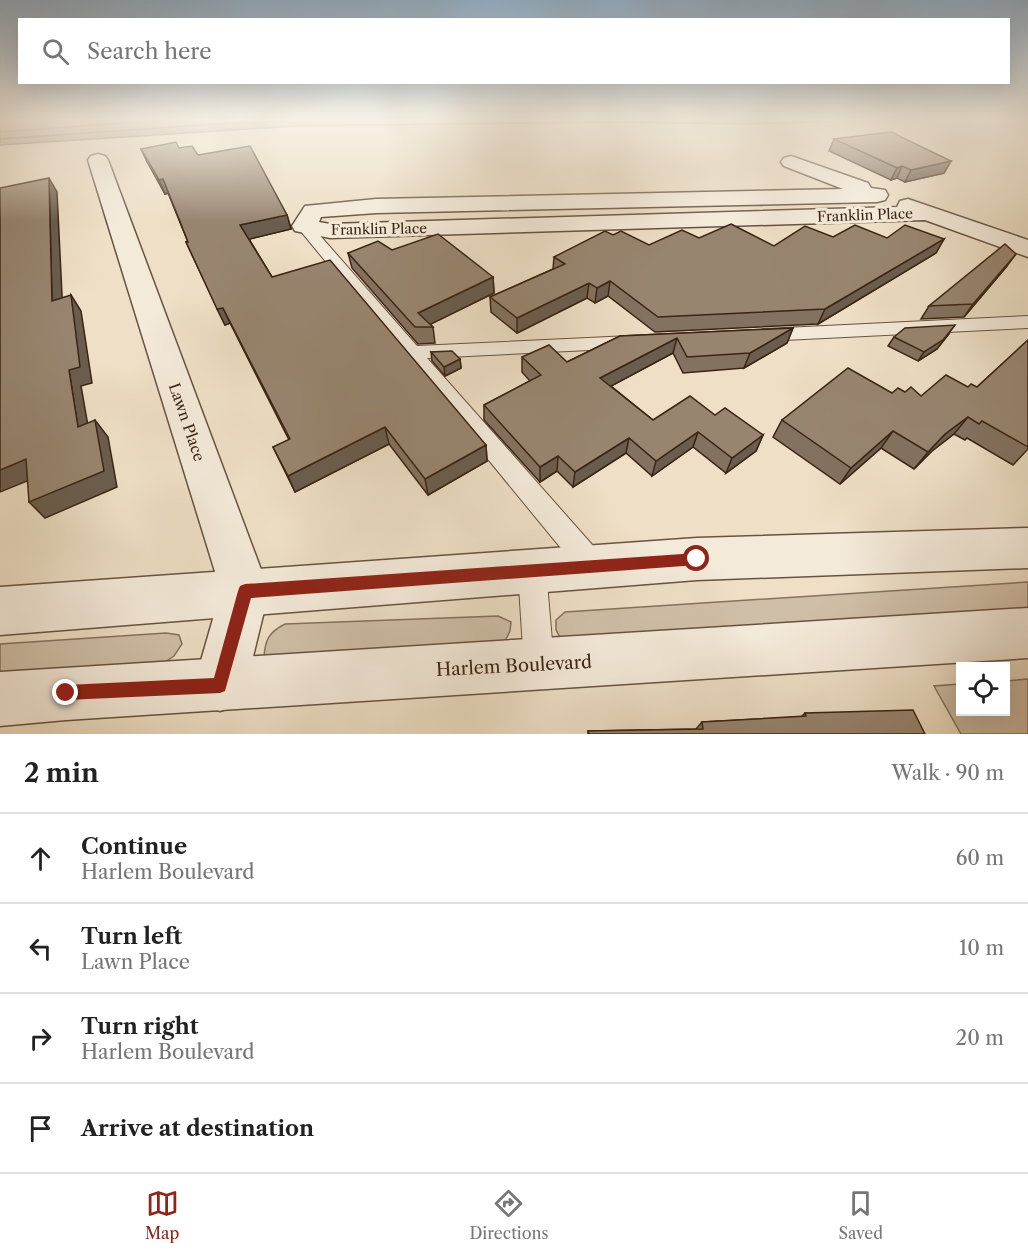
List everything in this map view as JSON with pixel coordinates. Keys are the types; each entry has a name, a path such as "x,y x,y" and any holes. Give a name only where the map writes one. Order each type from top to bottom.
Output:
{"street":[{"name":"Lawn Place","path":"98,160 245,591"},
{"name":"Franklin Place","path":"791,162 1028,249"},
{"name":"Franklin Place","path":"877,195 376,206 313,211 304,226 330,231 928,213"},
{"path":"0,611 697,559 1028,548"},
{"path":"220,685 245,591"},
{"name":"Harlem Boulevard","path":"0,699 1028,633"}],"lane":[{"path":"304,226 593,566"},
{"path":"744,336 1028,322"},
{"path":"412,353 649,341"},
{"path":"532,571 539,664"}],"shaded area":[{"path":"1028,582 1028,612 561,639 556,630 556,620 565,612"},
{"path":"498,616 511,622 510,631 504,643 264,657 269,637 285,624"},
{"path":"166,633 179,635 182,644 174,656 162,664 0,676 0,644"},
{"path":"1028,679 1028,734 961,734 934,686 956,684 956,716 1010,716 1010,681"}],"building":[{"path":"144,154 254,154 287,215 240,225 272,277 330,260 486,445 425,479 385,427 288,476 273,447 290,439 223,308 217,309 186,242 188,242 163,179 159,180"},
{"path":"867,154 937,154 951,161 911,170 902,166 897,168"},
{"path":"49,178 52,301 71,295 80,367 69,370 78,427 95,420 104,471 29,502 26,459 0,470 0,188"},
{"path":"731,224 774,246 805,226 833,237 855,225 887,238 905,225 944,239 825,309 658,317 610,281 597,288 589,283 517,318 490,297 565,264 554,257 605,231 613,235 621,231 649,245 682,230 699,238"},
{"path":"438,234 493,277 418,313 433,327 415,327 348,253 378,241 392,250"},
{"path":"1005,244 1016,254 973,304 929,306"},
{"path":"955,325 943,340 924,352 894,337 905,328"},
{"path":"793,328 750,353 687,357 677,338 600,378 653,420 690,396 715,415 725,408 763,435 732,458 698,432 656,461 629,438 575,472 558,456 540,467 484,405 541,375 522,357 549,345 567,362 620,336"},
{"path":"1028,340 1028,447 982,421 979,424 968,417 945,434 928,452 893,431 851,468 782,420 848,368 892,393 898,388 905,392 911,387 921,396 946,375 968,387 971,384 977,387"},
{"path":"452,351 460,359 444,367 431,352"},
{"path":"913,710 925,734 589,734 588,731 703,729 702,722 806,716 805,713"}],"route":[{"path":"66,693 220,685 245,591 697,559"}]}
